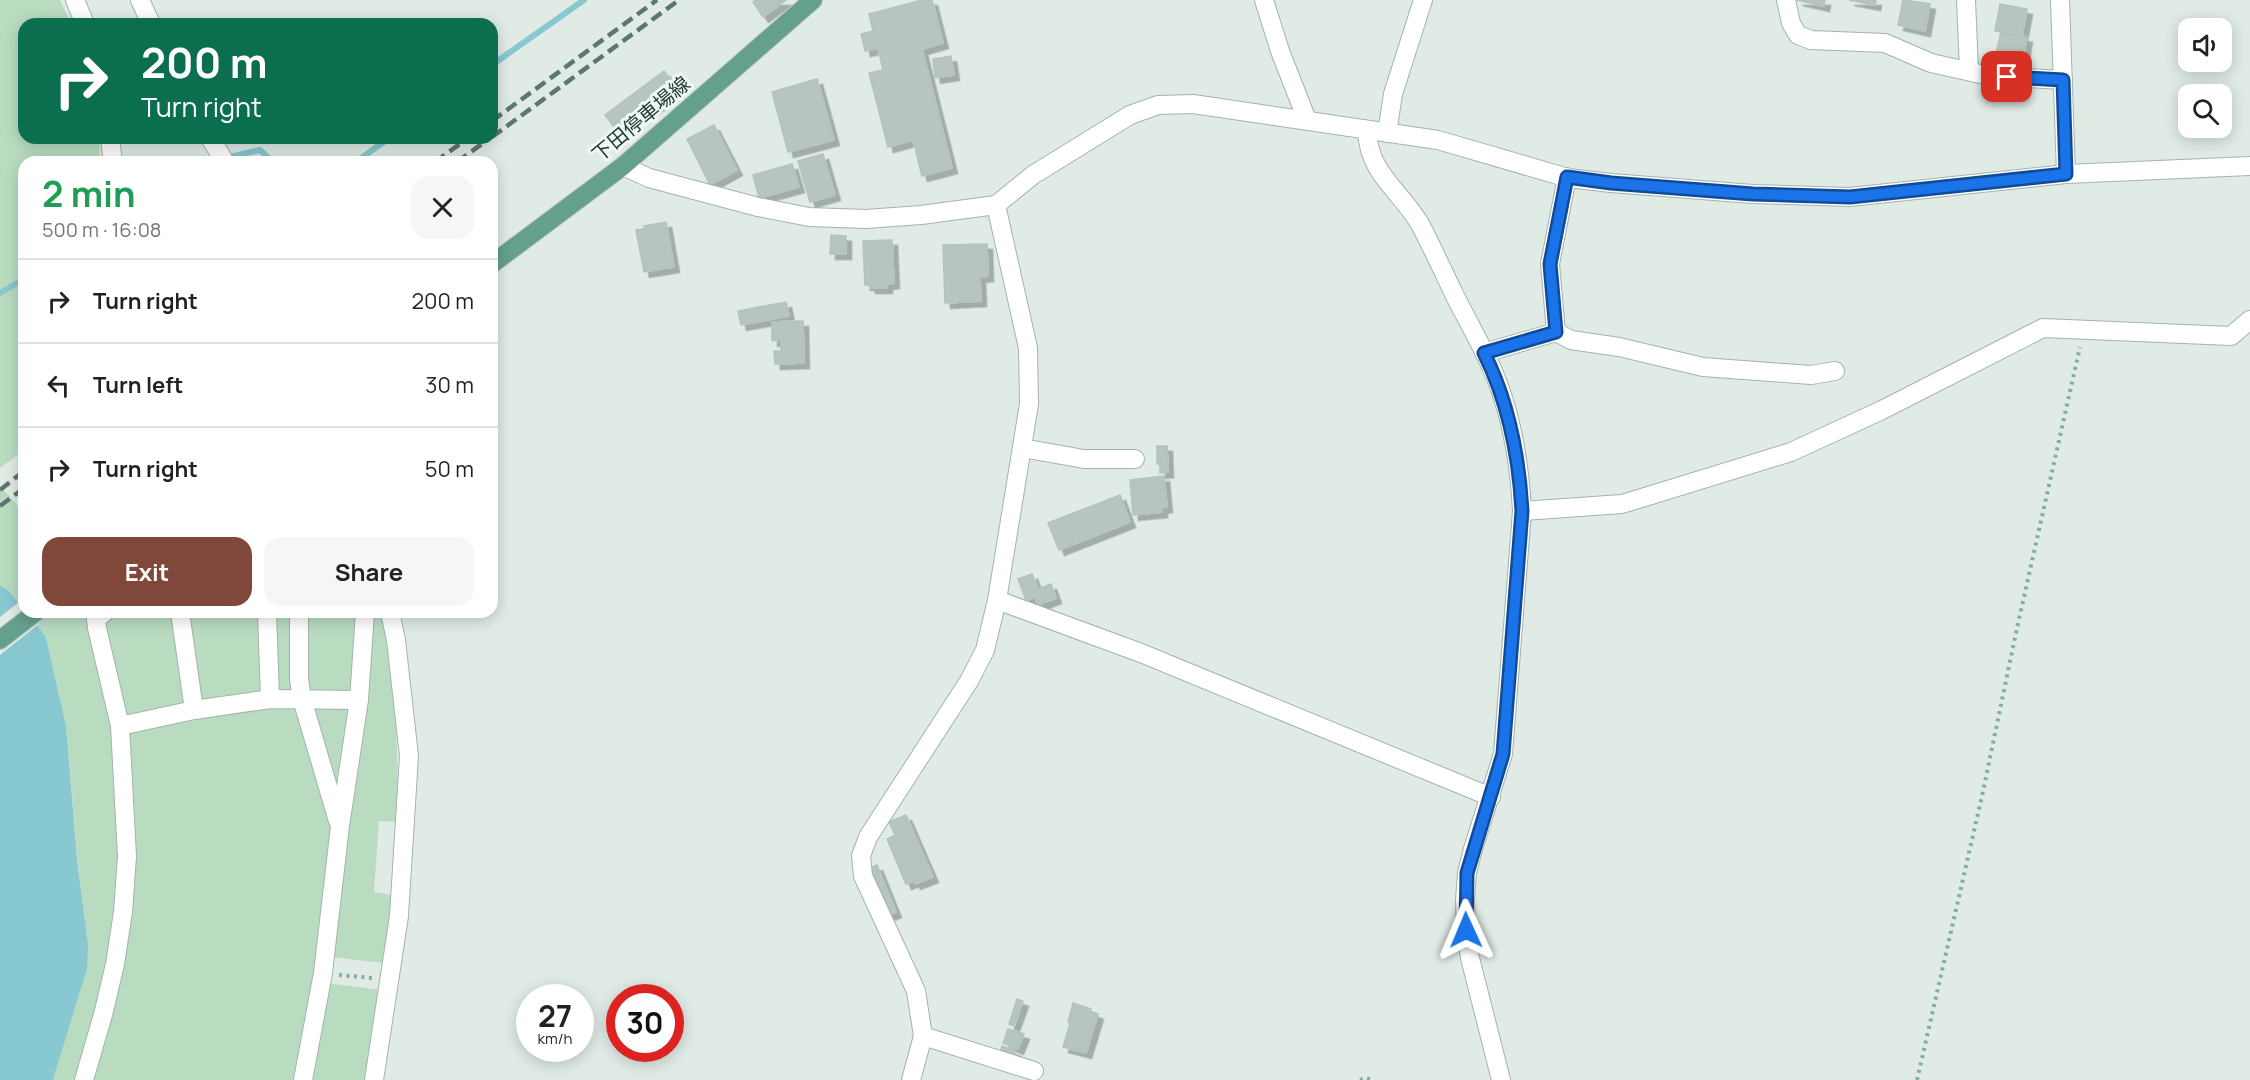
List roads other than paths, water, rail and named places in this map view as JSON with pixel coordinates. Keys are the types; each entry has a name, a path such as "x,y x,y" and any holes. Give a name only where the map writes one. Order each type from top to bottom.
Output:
{"main road":[{"name":"下田停車場線","path":"498,260 623,166 813,0"},
{"path":"0,640 28,618"}],"street":[{"path":"75,0 82,18"},
{"path":"140,0 148,18"},
{"path":"1264,0 1280,51 1307,120"},
{"path":"1387,133 1393,94 1423,0"},
{"path":"1786,0 1791,23 1798,35 1810,40 1885,43 1931,63 1989,76 2063,80"},
{"path":"1966,0 1969,71"},
{"path":"2060,0 2066,174"},
{"path":"623,166 649,178 758,207 809,217 866,219 921,215 996,205 1033,175 1130,115 1158,105 1193,104 1438,141 1567,177 1611,183 1753,194 1850,197 2066,174 2250,166"},
{"path":"1367,131 1368,147 1375,166 1419,224 1484,353 1503,398 1520,473 1522,511 1503,754 1467,873 1466,930 1470,958 1501,1080"},
{"path":"1556,332 1550,264 1567,177"},
{"path":"911,1080 923,1036 916,990 863,876 861,856 868,837 969,681 985,650 997,600 1029,404 1028,348 996,205"},
{"path":"1522,511 1622,504 1726,474 1791,452 1882,410 2043,328 2231,336 2250,320"},
{"path":"1484,353 1556,332 1571,340 1619,346 1704,367 1811,375 1835,371"},
{"path":"1022,448 1084,459 1135,459"},
{"path":"997,600 1141,653 1491,796"},
{"path":"84,1080 104,1011 123,912 127,856 120,726 97,628 97,618"},
{"path":"181,618 194,710"},
{"path":"267,618 270,699"},
{"path":"299,618 298,679 340,826"},
{"path":"303,1080 323,973 340,826 359,700 365,618"},
{"path":"374,1080 399,916 409,756 396,640 391,618"},
{"path":"120,726 194,710 270,699 359,700"},
{"path":"923,1036 1034,1071"}],"water":[{"path":"0,585 8,590 18,602 18,618 31,618 46,637 66,726 78,869 88,945 87,969 53,1080 0,1080"}],"waterway":[{"path":"498,61 584,0"},
{"path":"364,156 381,144"},
{"path":"234,156 260,150 266,156"},
{"path":"0,293 18,282"}],"railway":[{"path":"498,117 657,0"},
{"path":"498,133 679,0"},
{"path":"443,156 460,144"},
{"path":"465,156 482,144"},
{"path":"0,490 18,476"},
{"path":"0,506 18,492"}]}
